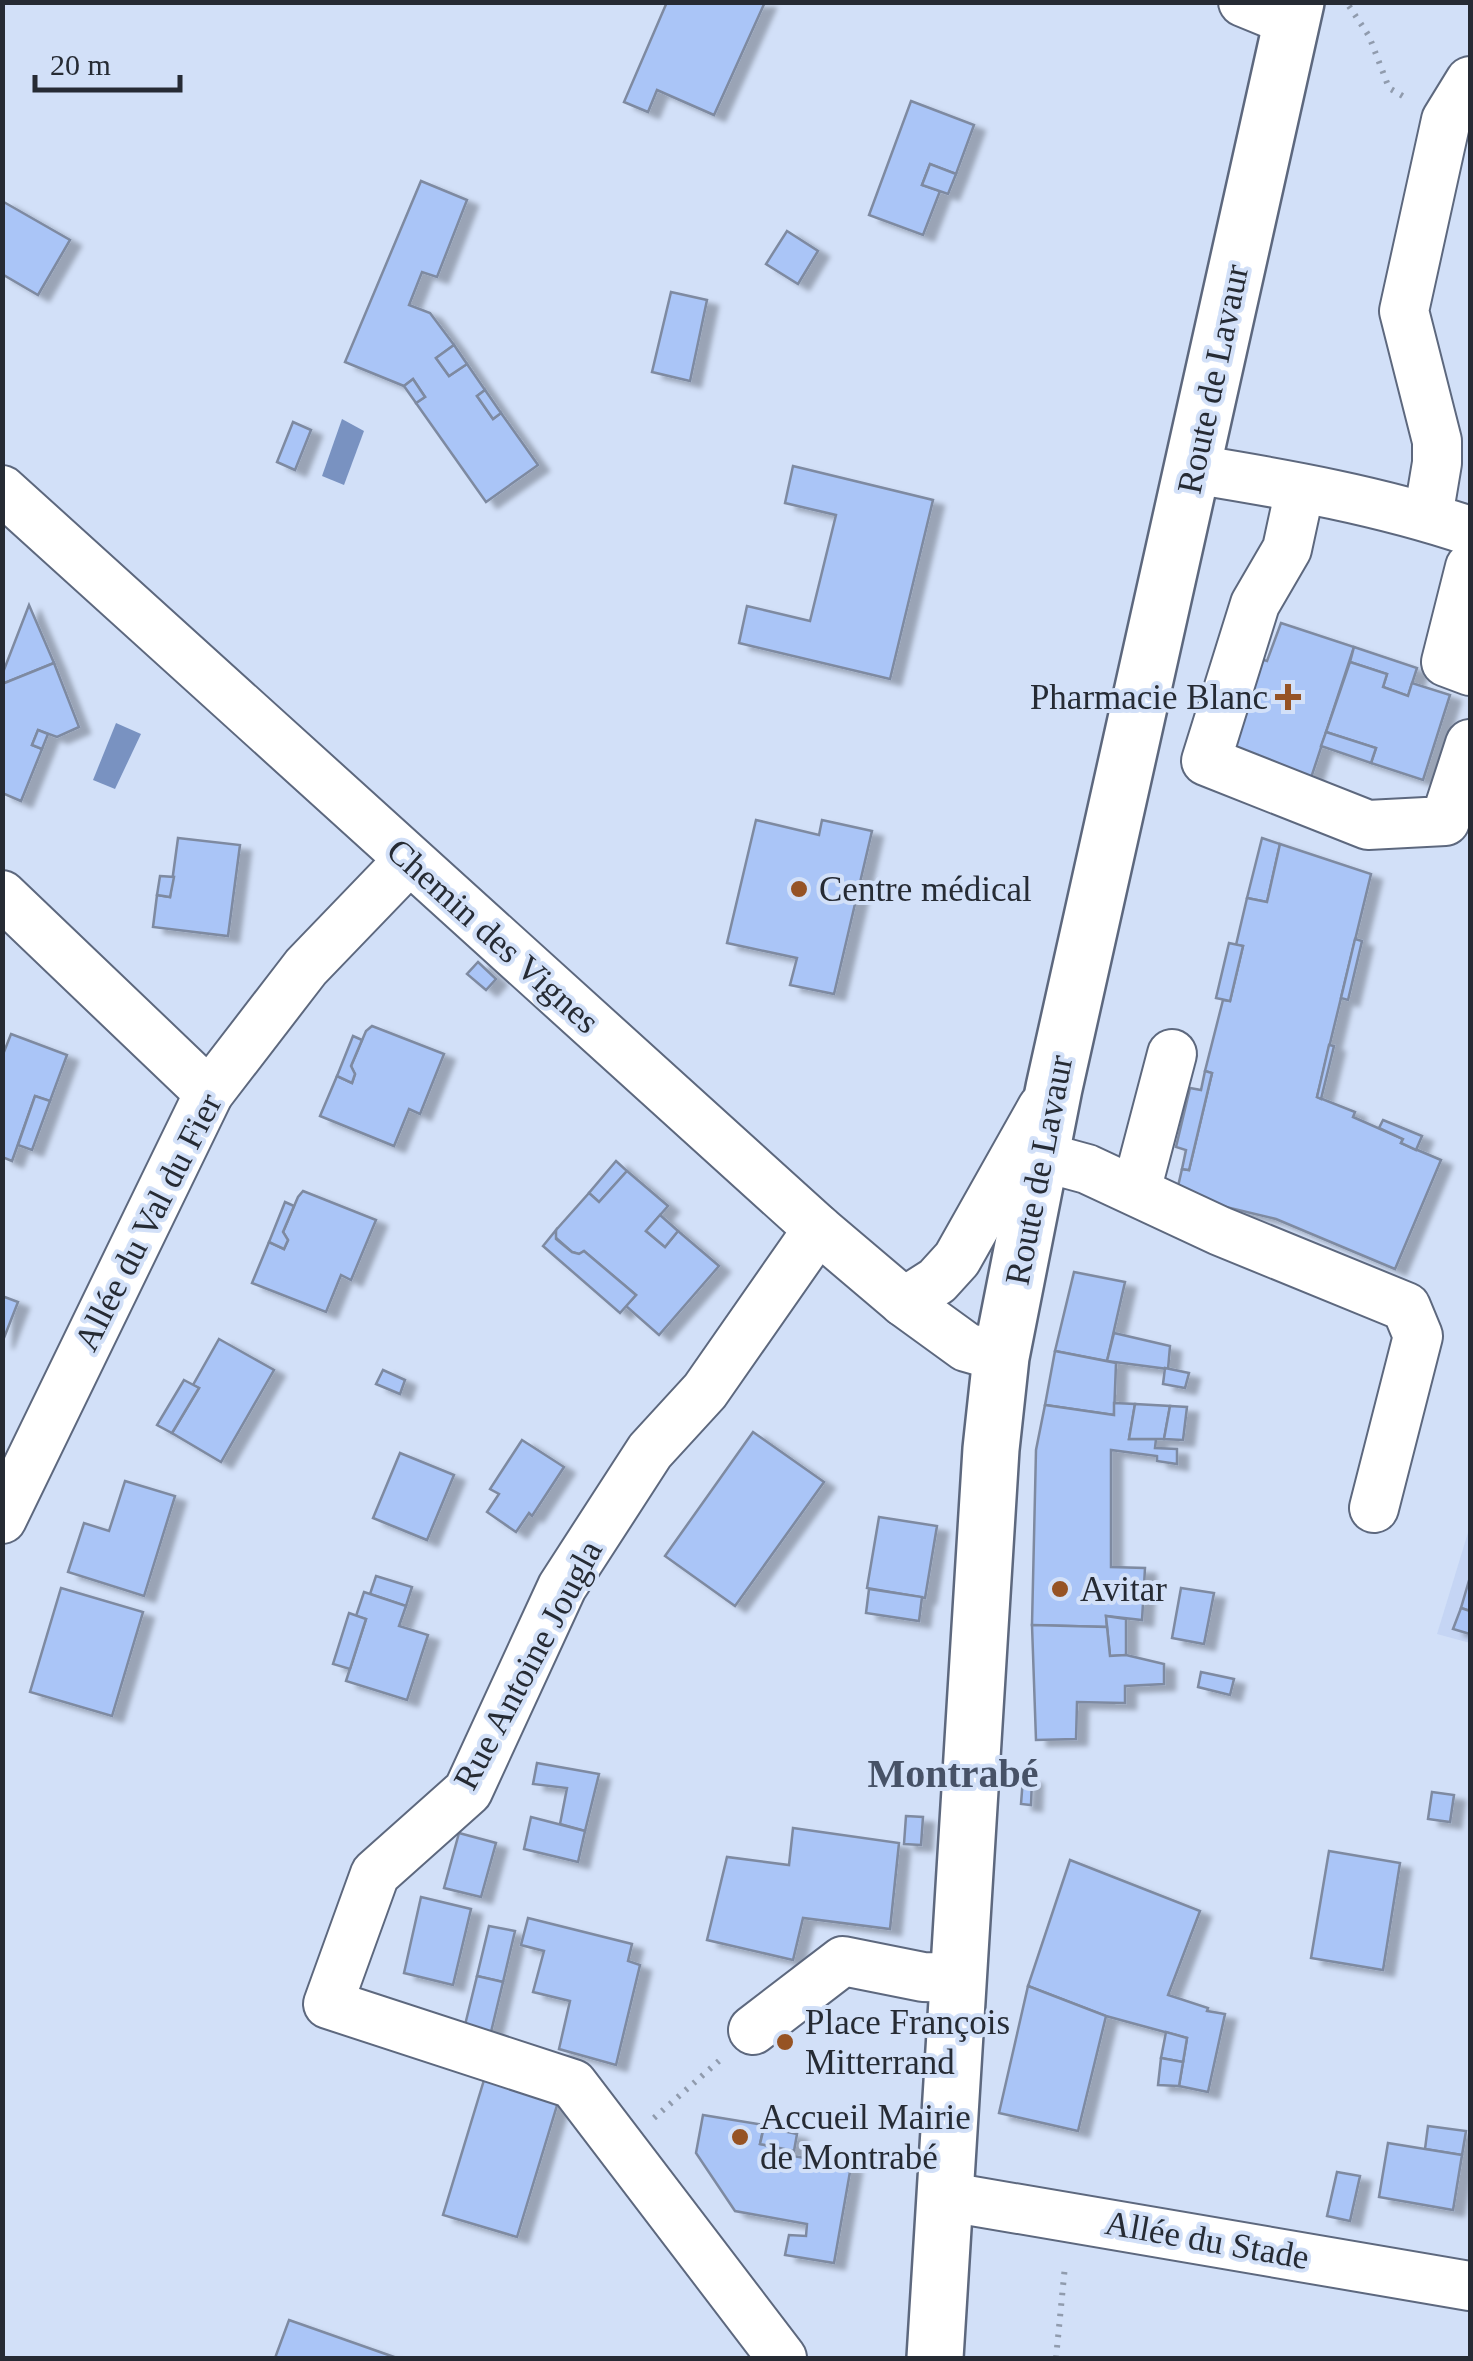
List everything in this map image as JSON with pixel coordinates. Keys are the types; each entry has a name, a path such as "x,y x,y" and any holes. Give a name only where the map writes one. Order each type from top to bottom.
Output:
{"main road":[{"name":"Route de Lavaur","path":"935,2358 1001,1357 1054,1088 1194,470 1277,9"}],"street":[{"path":"1194,470 1300,489 1450,524 1436,441 1404,311 1458,100"},
{"path":"1300,489 1287,549 1254,604 1206,761 1368,825 1445,821 1470,744"},
{"name":"Chemin des Vignes","path":"2,490 410,860 811,1240 966,1347 1001,1357"},
{"path":"1470,567 1446,662 1470,671"},
{"name":"Allée du Val du Fier","path":"2,1519 18,1448 209,1092 306,968 410,860"},
{"path":"2,894 209,1092"},
{"path":"1136,1191 1172,1054"},
{"path":"904,1302 938,1281 957,1259 1054,1088"},
{"path":"1043,1158 1087,1168 1220,1231 1406,1307 1418,1336 1374,1508"},
{"name":"Rue Antoine Jougla","path":"782,2358 573,2084 328,2004 375,1874 468,1791 562,1587 650,1452 705,1391 811,1240"},
{"path":"753,2030 843,1960 923,1977 958,1978"},
{"name":"Allée du Stade","path":"943,2196 1470,2286"}],"path":[{"path":"1343,2 1352,8 1369,36 1389,88 1458,100"},
{"path":"659,2114 753,2030"},
{"path":"1056,2358 1065,2264"}],"shaded area":[{"path":"342,419 364,431 344,485 322,476"},
{"path":"116,723 141,734 115,789 93,780"},
{"path":"1470,1526 1470,1643 1437,1634"}],"building":[{"path":"667,2 765,2 714,115 657,90 648,112 624,102"},
{"path":"911,101 974,125 956,174 930,164 922,185 940,191 923,235 869,215"},
{"path":"930,164 956,174 948,194 922,185"},
{"path":"421,181 467,200 437,277 422,272 409,305 430,313 454,345 436,358 449,376 467,364 485,390 477,396 493,419 501,413 538,465 486,502 416,403 425,397 413,379 404,386 345,362"},
{"path":"2,201 70,240 38,295 2,274"},
{"path":"787,231 818,251 798,284 766,264"},
{"path":"671,292 707,300 690,381 652,372"},
{"path":"454,345 467,364 449,376 436,358"},
{"path":"413,379 425,397 416,403 404,386"},
{"path":"485,390 501,413 493,419 477,396"},
{"path":"293,422 311,430 295,470 277,462"},
{"path":"793,466 933,500 890,679 739,643 747,606 810,621 836,515 785,503"},
{"path":"29,605 54,663 2,684 2,675"},
{"name":"Pharmacie Blanc","path":"1281,623 1354,647 1310,781 1220,752 1251,656 1267,661"},
{"path":"1354,647 1417,668 1408,696 1383,687 1387,674 1350,662"},
{"path":"1350,662 1387,674 1383,687 1408,696 1412,683 1450,695 1423,780 1371,763 1376,748 1326,732"},
{"path":"54,663 79,727 57,737 38,730 32,745 42,749 21,801 2,793 2,684"},
{"path":"38,730 48,734 42,749 32,745"},
{"path":"1326,732 1376,748 1371,763 1321,746"},
{"name":"Centre médical","path":"756,820 819,835 822,820 872,831 834,994 790,985 797,958 727,943"},
{"path":"178,838 240,845 228,936 153,927 157,895 170,897"},
{"path":"1262,838 1280,844 1267,902 1247,898"},
{"path":"1280,844 1371,874 1317,1097 1355,1112 1353,1117 1441,1160 1395,1269 1276,1219 1176,1195 1182,1169 1189,1170 1212,1073 1205,1071 1223,1000 1230,1001 1243,946 1236,945 1247,898 1267,902"},
{"path":"160,876 174,877 170,897 157,895"},
{"path":"1355,939 1362,941 1348,1000 1341,998"},
{"path":"1229,943 1243,946 1230,1001 1216,998"},
{"path":"478,962 496,979 486,990 467,974"},
{"path":"372,1026 444,1054 420,1114 409,1109 394,1146 320,1116 337,1076 352,1083 355,1074 351,1066"},
{"path":"11,1034 67,1055 50,1101 35,1096 12,1161 2,1157 2,1057"},
{"path":"353,1036 362,1040 351,1066 355,1074 352,1083 337,1076"},
{"path":"1329,1045 1334,1046 1321,1099 1317,1097"},
{"path":"1205,1071 1212,1073 1189,1170 1182,1169 1186,1150 1176,1147 1190,1088 1201,1090"},
{"path":"35,1096 50,1101 32,1150 18,1145"},
{"path":"1383,1120 1422,1136 1416,1150 1379,1128"},
{"path":"616,1161 627,1171 599,1202 589,1193"},
{"path":"627,1171 668,1206 646,1231 665,1247 678,1231 719,1266 659,1335 626,1306 636,1295 584,1251 572,1252 555,1237 556,1230 589,1193 599,1202"},
{"path":"303,1191 376,1220 351,1280 341,1275 326,1312 252,1283 269,1242 284,1249 288,1240 283,1232"},
{"path":"285,1202 294,1206 283,1232 288,1240 284,1249 269,1242"},
{"path":"660,1215 678,1231 665,1247 646,1231"},
{"path":"556,1230 556,1239 572,1252 584,1251 636,1295 620,1313 543,1246"},
{"path":"1074,1272 1125,1282 1107,1361 1055,1351"},
{"path":"2,1296 18,1302 2,1343"},
{"path":"1114,1333 1170,1346 1168,1369 1107,1361"},
{"path":"219,1339 274,1370 221,1462 172,1433 199,1388 193,1385"},
{"path":"1055,1351 1116,1363 1114,1415 1045,1405"},
{"path":"1165,1368 1189,1373 1185,1388 1163,1384"},
{"path":"383,1370 405,1380 400,1394 376,1384"},
{"path":"184,1380 199,1388 172,1433 157,1425"},
{"path":"1114,1403 1135,1404 1129,1439 1156,1439 1155,1448 1177,1449 1177,1464 1157,1461 1157,1456 1111,1450 1111,1567 1145,1568 1142,1620 1106,1616 1107,1627 1032,1625 1036,1450 1045,1405 1114,1415"},
{"path":"1135,1404 1170,1406 1164,1439 1129,1439"},
{"path":"1170,1406 1187,1407 1183,1440 1164,1439"},
{"path":"753,1432 824,1482 735,1606 665,1556"},
{"path":"522,1440 564,1467 532,1516 529,1513 516,1532 487,1512 499,1494 490,1489"},
{"path":"400,1453 454,1475 427,1540 373,1518"},
{"path":"125,1481 175,1496 144,1596 68,1572 84,1523 109,1531"},
{"path":"879,1517 937,1526 925,1598 867,1588"},
{"path":"376,1576 412,1587 406,1606 370,1594"},
{"path":"1470,1577 1470,1611 1461,1608"},
{"path":"61,1588 143,1612 112,1716 30,1692"},
{"path":"1181,1588 1214,1593 1204,1644 1172,1638"},
{"path":"869,1589 922,1597 919,1621 866,1613"},
{"path":"364,1592 406,1606 399,1626 428,1635 407,1700 346,1681 366,1619 356,1616"},
{"path":"1461,1608 1470,1611 1470,1634 1453,1629"},
{"path":"349,1613 366,1619 350,1669 333,1664"},
{"path":"1106,1616 1126,1619 1126,1655 1110,1656"},
{"path":"1032,1625 1107,1627 1110,1656 1126,1655 1164,1664 1164,1684 1125,1686 1125,1703 1077,1702 1076,1739 1036,1740"},
{"path":"1201,1672 1234,1679 1230,1695 1198,1687"},
{"path":"537,1763 599,1774 585,1831 560,1824 567,1788 533,1784"},
{"path":"1023,1778 1032,1778 1031,1805 1021,1804"},
{"path":"1432,1792 1454,1795 1450,1822 1428,1819"},
{"path":"906,1816 923,1817 921,1845 904,1844"},
{"path":"531,1817 585,1831 578,1862 524,1849"},
{"path":"793,1828 899,1843 890,1929 803,1918 793,1960 707,1940 727,1857 789,1865"},
{"path":"459,1833 496,1843 481,1897 444,1888"},
{"path":"1329,1851 1400,1863 1383,1970 1311,1958"},
{"path":"1070,1860 1200,1911 1168,1995 1225,2014 1208,2092 1179,2086 1187,2038 1106,2016 1028,1986"},
{"path":"421,1897 471,1909 453,1985 404,1973"},
{"path":"528,1918 632,1944 628,1961 640,1965 616,2065 559,2049 570,2001 533,1992 544,1951 521,1945"},
{"path":"489,1926 515,1931 503,1982 477,1976"},
{"path":"477,1976 503,1982 491,2032 465,2025"},
{"path":"1028,1986 1106,2016 1078,2131 999,2113"},
{"path":"1166,2032 1187,2038 1183,2062 1161,2058"},
{"path":"1161,2058 1183,2062 1179,2086 1158,2085"},
{"path":"484,2080 558,2102 517,2237 443,2215"},
{"path":"703,2115 764,2125 760,2144 794,2151 793,2156 851,2166 834,2263 785,2255 789,2235 806,2236 807,2224 735,2211 696,2153"},
{"path":"1428,2126 1466,2131 1462,2155 1425,2149"},
{"path":"764,2127 797,2134 794,2151 760,2144"},
{"path":"1388,2143 1462,2155 1453,2210 1379,2197"},
{"path":"1337,2172 1360,2176 1350,2221 1327,2216"},
{"path":"289,2320 397,2358 275,2358"}],"place":[{"name":"Pharmacie Blanc","path":"1288,697"},
{"name":"Centre médical","path":"799,889"},
{"name":"Avitar","path":"1060,1589"},
{"name":"Place François Mitterrand","path":"785,2042"},
{"name":"Accueil Mairie de Montrabé","path":"740,2137"}],"district":[{"name":"Montrabé","path":"953,1773"}]}
